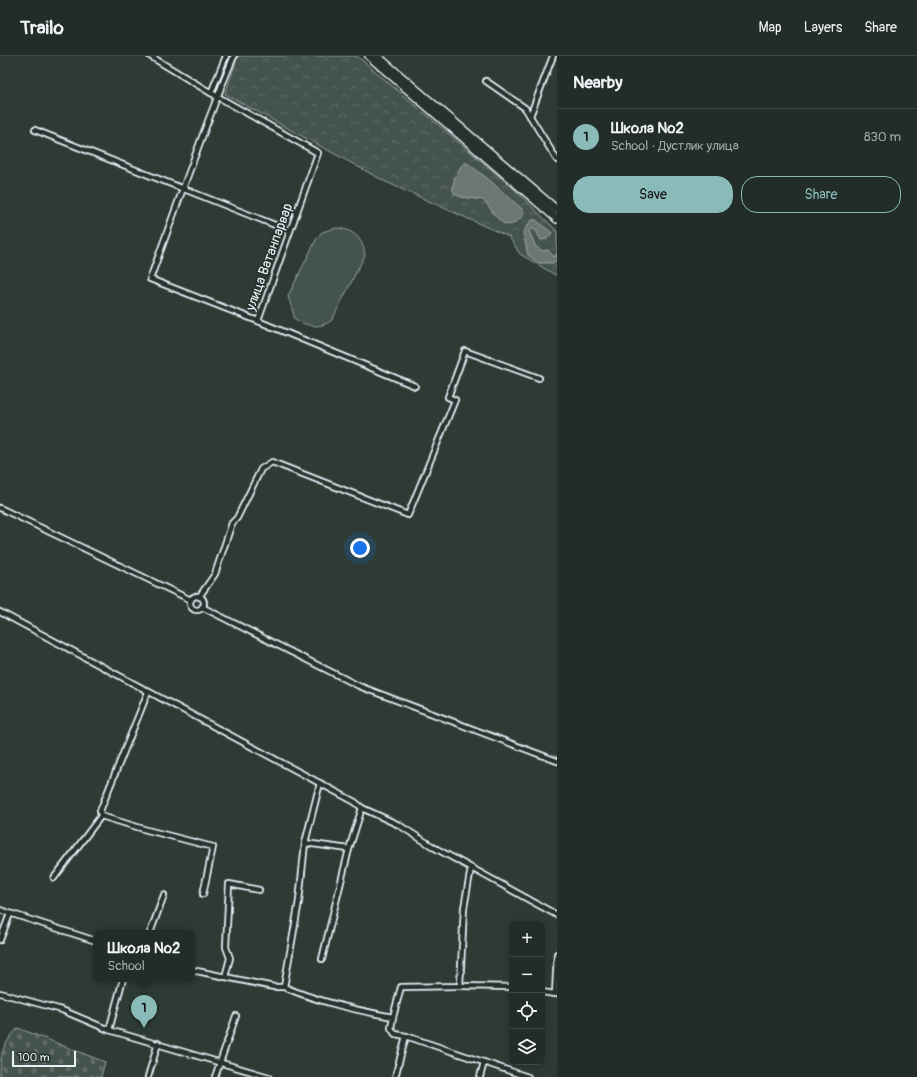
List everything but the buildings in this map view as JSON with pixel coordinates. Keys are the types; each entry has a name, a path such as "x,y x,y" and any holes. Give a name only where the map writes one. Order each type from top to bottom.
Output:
{"main road":[{"path":"369,56 541,203 557,219"},
{"path":"377,56 557,210"}],"street":[{"name":"улица Ватанпарвар","path":"150,56 211,93 217,96 318,153 258,321 150,279 182,188 217,96"},
{"path":"211,93 226,56"},
{"path":"217,96 234,56"},
{"path":"530,116 553,56"},
{"path":"486,80 525,108 557,160"},
{"path":"35,130 290,231"},
{"path":"258,321 415,386"},
{"path":"191,600 195,597 199,597 215,574 232,523 238,518 261,469 272,462 408,515 455,400 448,397 465,352 538,378"},
{"path":"0,508 191,600"},
{"path":"191,600 190,604 192,608 199,610 204,601 199,597"},
{"path":"202,607 359,686 557,761"},
{"path":"0,612 320,783 355,802 362,808 399,825 471,868 557,915"},
{"path":"54,878 101,816 100,811 148,692"},
{"path":"284,987 299,900 305,843 320,783"},
{"path":"322,959 349,849 362,808"},
{"path":"101,816 147,830 213,847 203,894"},
{"path":"305,843 349,849"},
{"path":"460,986 464,908 471,868"},
{"path":"224,977 230,958 226,947 229,884 259,890"},
{"path":"151,930 164,895"},
{"path":"0,910 93,940"},
{"path":"0,940 10,914"},
{"path":"545,992 556,994 557,954"},
{"path":"195,971 284,987 311,999 350,1010 393,1017"},
{"path":"109,1030 123,982"},
{"path":"509,987 401,987 391,1028 395,1034 406,1036 528,1077"},
{"path":"0,993 62,1010 109,1030 158,1043 269,1077"},
{"path":"215,1077 236,1016"},
{"path":"395,1077 406,1036"},
{"path":"148,1077 158,1043"},
{"path":"480,1077 484,1062"}],"green space":[{"path":"238,56 357,56 513,188 557,231 557,276 520,254 509,237 386,182 225,94"},
{"path":"336,228 352,232 362,244 365,255 332,320 318,326 305,324 295,319 288,296 317,238 322,232"},
{"path":"18,1028 105,1062 101,1077 0,1077 1,1056 3,1050 8,1040"}],"shaded area":[{"path":"464,163 467,163 487,178 522,209 524,211 522,217 512,224 506,224 497,218 483,200 461,197 454,193 453,186 455,178"},
{"path":"532,220 536,220 552,233 547,239 541,240 535,229 531,229 529,231 536,247 543,251 548,250 554,257 557,253 557,260 553,263 538,263 528,255 523,232"}],"place":[{"name":"Школа №2","path":"144,1028"}]}
